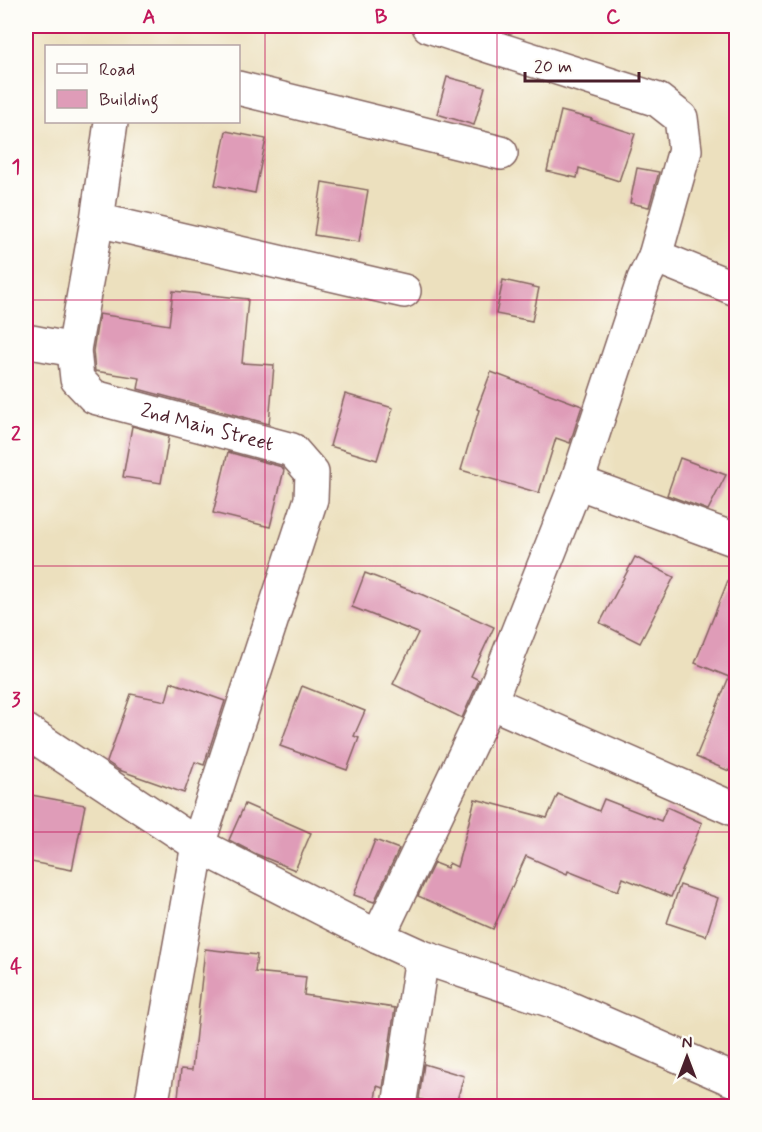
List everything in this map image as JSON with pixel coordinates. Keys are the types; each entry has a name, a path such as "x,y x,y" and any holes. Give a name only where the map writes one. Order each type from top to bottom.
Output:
{"street":[{"path":"378,937 490,702 577,482 644,279 655,256 684,150 681,118 658,100 429,26"},
{"path":"240,88 501,153"},
{"name":"2nd Main Street","path":"111,123 97,220 74,350 77,379 94,397 292,450 312,473 311,499 198,845 151,1107"},
{"path":"97,220 404,291"},
{"path":"655,256 736,289"},
{"path":"26,342 74,350"},
{"path":"577,482 736,540"},
{"path":"490,702 736,810"},
{"path":"26,731 198,845 378,937 422,957 555,1002 736,1080"},
{"path":"399,1107 422,957"}],"building":[{"path":"447,77 485,87 474,125 437,114"},
{"path":"561,111 635,134 619,181 579,168 577,178 547,171"},
{"path":"226,131 266,139 255,193 215,185"},
{"path":"637,168 659,172 649,207 630,203"},
{"path":"322,182 368,190 359,242 314,235"},
{"path":"503,280 539,288 532,321 496,314"},
{"path":"173,291 248,299 242,363 274,365 269,424 138,389 140,378 95,371 93,351 99,314 169,325"},
{"path":"491,372 582,406 570,443 556,438 539,493 461,470 479,410 477,409"},
{"path":"345,394 393,408 377,460 330,446"},
{"path":"132,426 169,436 161,483 123,477"},
{"path":"228,452 282,467 284,470 270,527 213,513"},
{"path":"680,458 726,475 708,510 667,495"},
{"path":"635,557 674,577 640,643 600,623"},
{"path":"735,563 736,754 729,771 696,757 729,677 695,663"},
{"path":"365,573 423,595 494,627 471,676 479,680 462,718 393,684 418,633 352,607"},
{"path":"171,682 225,701 204,765 195,762 184,793 119,770 107,762 131,694 166,701"},
{"path":"302,686 365,711 354,736 359,738 347,770 280,746"},
{"path":"26,794 85,805 72,870 26,861"},
{"path":"558,794 599,811 604,799 661,821 667,807 702,823 671,897 623,878 618,891 568,871 567,874 526,856 493,929 418,896 434,863 447,868 449,863 457,867 475,799 547,818"},
{"path":"245,804 311,833 295,870 229,840"},
{"path":"375,840 399,849 374,902 354,895"},
{"path":"680,885 718,898 706,936 667,923"},
{"path":"205,949 257,955 255,972 306,977 304,995 395,1008 383,1088 377,1086 374,1107 177,1107 181,1069 192,1070"},
{"path":"424,1064 464,1076 455,1107 444,1107 419,1099"}]}
